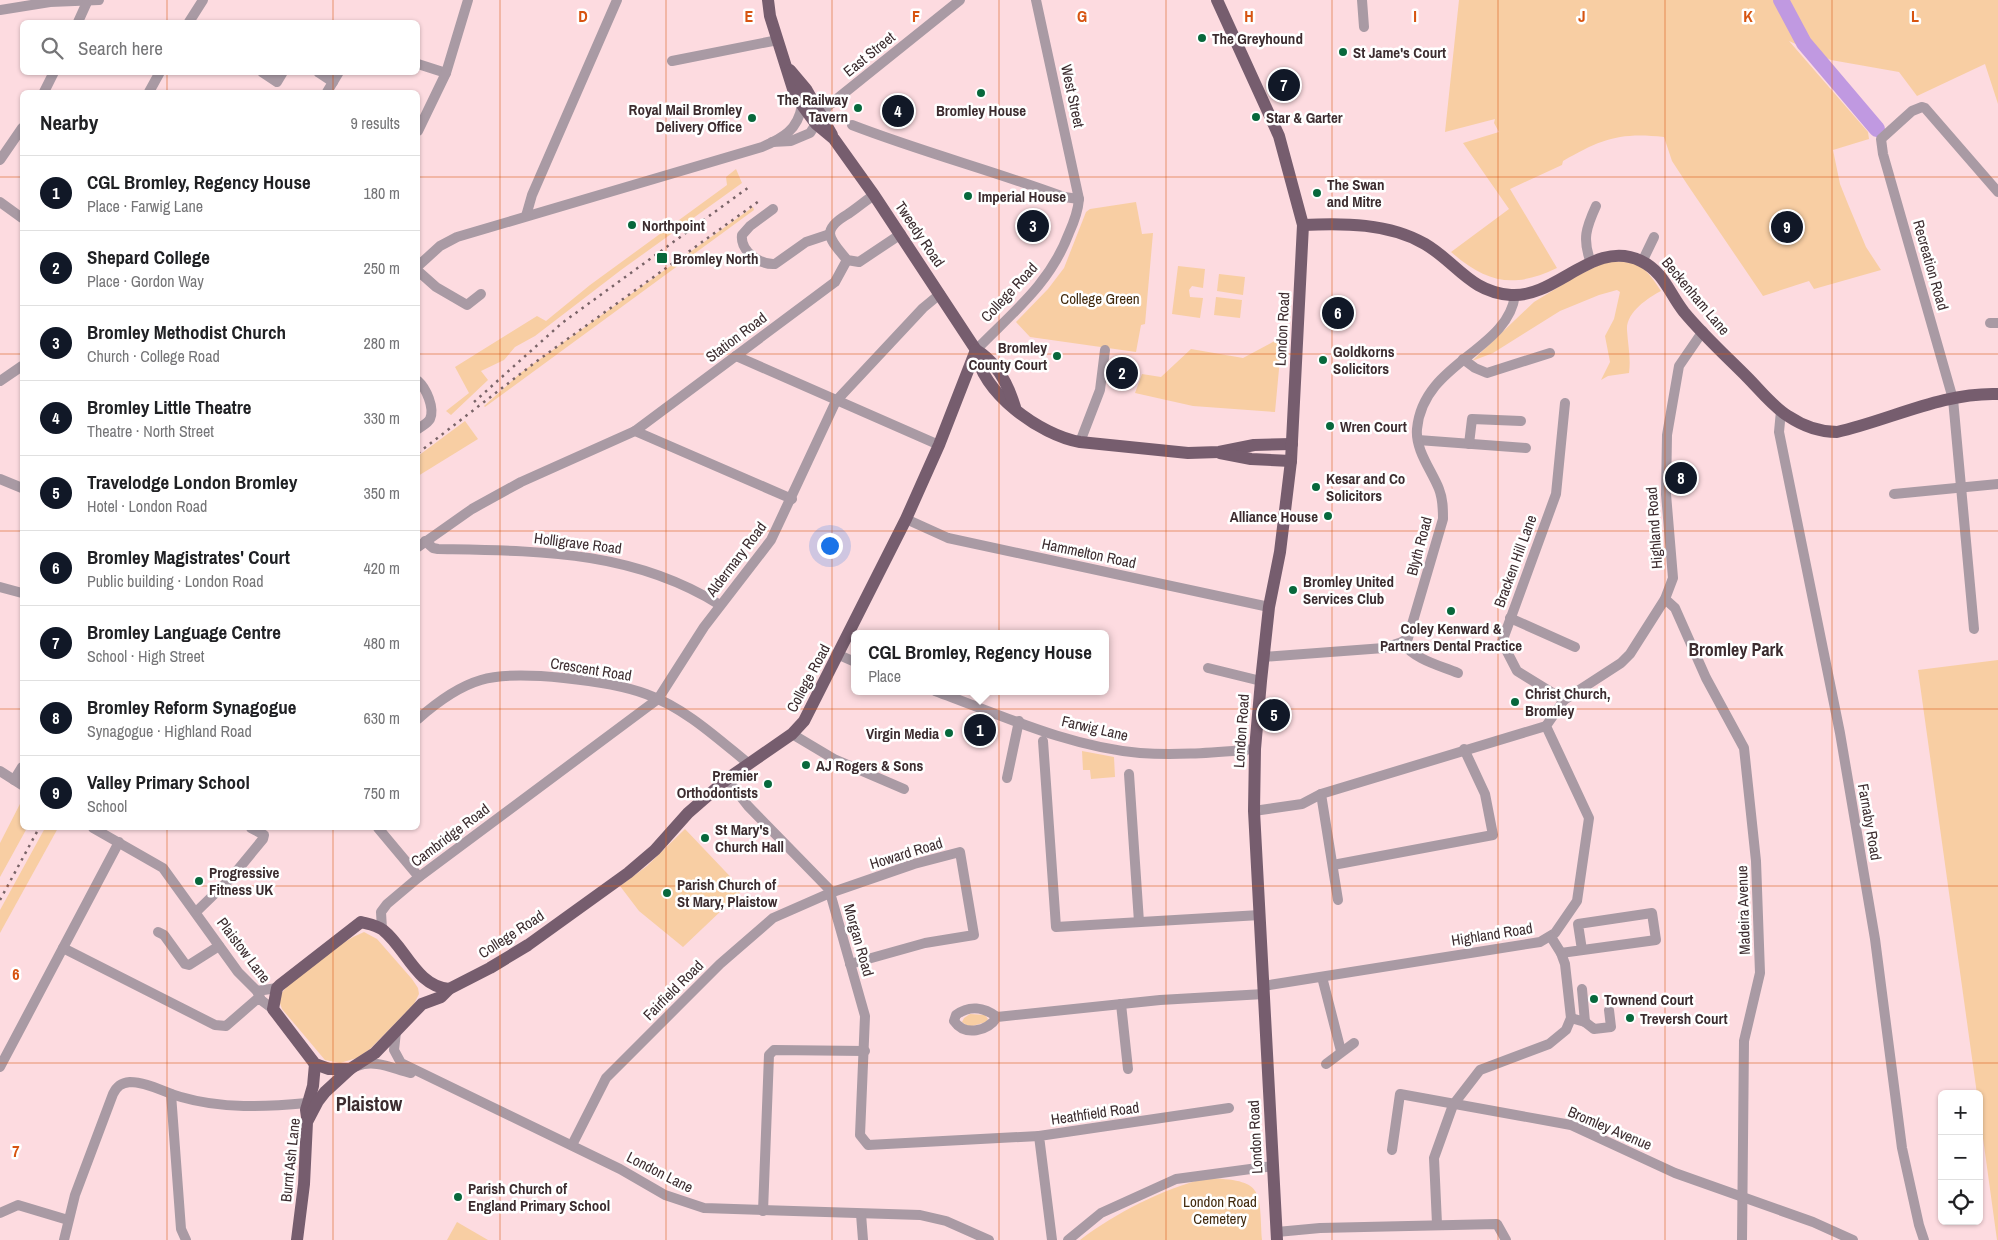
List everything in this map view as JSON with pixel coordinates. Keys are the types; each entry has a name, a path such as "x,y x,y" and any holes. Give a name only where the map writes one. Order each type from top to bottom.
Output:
{"main road":[{"name":"Tweedy Road","path":"768,0 793,89 802,105 816,124 834,140 901,234 976,350 977,364 1002,397 1040,428 1053,435 1080,442 1139,450 1219,452 1251,459 1291,461"},
{"name":"London Road","path":"1217,0 1279,136 1304,225 1291,461 1280,552 1269,606 1255,749 1254,811 1277,1236"},
{"name":"Tweedy Road","path":"787,67 802,84 816,124"},
{"name":"Beckenham Lane","path":"1304,225 1363,226 1399,233 1432,249 1480,288 1515,295 1546,288 1591,263 1620,256 1642,262 1662,277 1680,306 1702,331 1781,411 1819,431 1838,432 1953,399 1983,393 1998,394"},
{"name":"Tweedy Road","path":"976,350 987,356 1008,385 1015,407"},
{"name":"College Road","path":"851,630 906,519 938,446 976,350"},
{"path":"963,383 976,378 989,382"},
{"name":"Tweedy Road","path":"1219,452 1254,445 1292,444"},
{"name":"College Road","path":"353,1068 375,1053 422,1004 441,998 449,989 490,968 528,945 628,872 654,850 688,813 726,779 792,734 810,713 851,631"},
{"path":"273,1010 277,988 361,922 382,929 421,976 434,985 449,989"},
{"path":"421,976 426,994 422,1004"},
{"name":"Plaistow Lane","path":"273,1010 315,1064"},
{"path":"308,1122 307,1104 313,1086 315,1064 329,1070 353,1068"},
{"name":"Burnt Ash Lane","path":"297,1240 304,1184 308,1122 318,1101 353,1068"}],"street":[{"path":"0,10 50,2 99,0"},
{"path":"190,20 203,0"},
{"path":"420,127 446,74 468,0"},
{"path":"526,216 532,195 617,0"},
{"name":"East Street","path":"816,124 828,106 960,0"},
{"name":"West Street","path":"1036,0 1079,199"},
{"path":"1362,0 1364,27"},
{"path":"79,20 88,1"},
{"path":"672,61 778,40"},
{"path":"420,65 446,74"},
{"path":"45,90 52,75"},
{"path":"150,90 158,75"},
{"path":"266,75 276,82 280,75"},
{"path":"322,75 333,82"},
{"path":"328,90 338,75"},
{"path":"420,264 440,246 456,237 722,159 772,142 792,131 798,120 802,105"},
{"name":"Recreation Road","path":"1974,629 1953,399 1883,154 1881,139 1912,111 1922,107 1925,108 1998,192"},
{"path":"772,142 791,140 816,124"},
{"path":"852,125 911,147 969,163 1064,197 1079,199"},
{"path":"0,160 19,143"},
{"path":"874,195 834,223 830,234 834,245 847,260 852,262 863,261 901,234"},
{"name":"College Road","path":"976,350 1047,277 1065,244 1077,212 1079,199"},
{"path":"0,202 20,217"},
{"path":"1591,263 1586,250 1586,228 1596,206"},
{"path":"773,209 750,226 742,235 744,247 760,261 775,264 806,242 830,234"},
{"path":"1642,262 1654,238"},
{"name":"Station Road","path":"422,544 472,509 521,482 635,431 835,282 847,260"},
{"path":"420,273 436,287 467,304 481,294"},
{"name":"Aldermary Road","path":"658,699 720,605 771,540 792,499 836,401 923,308 940,294"},
{"path":"1515,295 1513,307 1504,321 1464,360 1439,380 1430,393 1417,429 1418,440 1526,448"},
{"name":"Highland Road","path":"997,1017 1264,990 1322,977 1540,942 1551,937 1577,901 1589,818 1546,726 1564,700 1621,663 1638,644 1665,600 1673,578 1666,494 1667,435 1679,366 1702,331"},
{"path":"1080,442 1100,390 1105,350"},
{"path":"1464,360 1474,368 1487,373 1550,353"},
{"path":"736,356 938,446"},
{"path":"0,380 20,367"},
{"path":"420,428 429,421 432,413 421,384"},
{"name":"Bracken Hill Lane","path":"1564,700 1517,670 1502,642 1556,494 1565,402"},
{"name":"Farnaby Road","path":"1781,411 1778,432 1840,733 1875,939 1902,1148 1924,1240"},
{"path":"1469,444 1472,418 1520,421"},
{"path":"635,431 792,499"},
{"name":"Blyth Road","path":"1402,642 1411,631 1443,519 1443,502 1439,489 1418,440"},
{"path":"0,479 20,487"},
{"path":"1894,494 1998,484"},
{"name":"Hammelton Road","path":"906,519 948,538 1269,606"},
{"name":"Holligrave Road","path":"422,544 438,549 519,551 617,561 660,575 695,590 720,605"},
{"path":"0,587 20,592"},
{"name":"Madeira Avenue","path":"1665,600 1675,608 1706,678 1744,748 1756,861 1760,973 1744,1041 1742,1240"},
{"path":"1510,618 1575,647"},
{"path":"1263,657 1384,648 1402,642 1408,651 1417,656 1458,673"},
{"path":"839,655 851,660"},
{"path":"1208,668 1261,681"},
{"name":"Crescent Road","path":"420,718 445,697 482,679 507,676 565,678 625,688 658,699 699,722 749,764"},
{"name":"Farwig Lane","path":"946,695 1083,743 1139,752 1180,754 1255,749"},
{"name":"Cambridge Road","path":"382,929 381,912 386,904 419,877 658,699"},
{"path":"1007,778 1018,721"},
{"path":"1254,811 1302,804 1320,794 1464,749 1546,726"},
{"path":"792,734 834,759 904,788"},
{"path":"1040,746 1056,927 1260,915"},
{"path":"1333,865 1493,835 1485,794 1464,749"},
{"path":"0,772 18,783"},
{"path":"1129,774 1139,922"},
{"name":"Morgan Road","path":"726,779 748,806 829,889 865,1016 860,1135 868,1145 1039,1136"},
{"path":"1320,794 1338,900"},
{"name":"Plaistow Lane","path":"97,830 163,868 219,946 247,982 273,1010"},
{"path":"196,912 231,878 263,839 264,835 255,830"},
{"path":"380,830 419,877"},
{"path":"0,1067 119,842"},
{"name":"Howard Road","path":"830,893 914,864 960,852 974,935 925,943 850,964"},
{"name":"Fairfield Road","path":"572,1145 606,1078 720,964 773,918 830,893"},
{"path":"1562,952 1582,950 1656,940 1652,913 1578,924 1582,950"},
{"path":"158,932 164,935 184,964 189,965 219,946"},
{"path":"1437,1224 1434,1158 1453,1105 1480,1070 1553,1041 1566,1030 1571,1018 1565,964 1562,952 1551,937"},
{"path":"63,948 214,1025 226,1026 256,1000 259,995 277,988"},
{"path":"1322,977 1340,1051"},
{"path":"1582,989 1584,1022"},
{"path":"1121,1004 1128,1069"},
{"path":"1571,1018 1584,1022 1594,1029 1611,1027 1609,1010"},
{"path":"396,1032 394,1050 398,1060 422,1075"},
{"path":"1326,1064 1340,1051 1354,1043"},
{"path":"763,1211 769,1055 774,1050 865,1051"},
{"path":"353,1068 371,1063 422,1075"},
{"name":"London Lane","path":"422,1075 572,1145 684,1203 704,1208 920,1216 946,1221 989,1240"},
{"path":"64,1240 75,1194 101,1130 113,1094 116,1088 123,1083 143,1084 171,1094 239,1106 265,1107 307,1104"},
{"path":"171,1094 181,1229 186,1240"},
{"name":"Bromley Avenue","path":"1392,1150 1400,1094 1571,1125 1675,1173 1741,1196 1853,1240"},
{"name":"Heathfield Road","path":"1052,1240 1039,1136 1228,1108"},
{"path":"1068,1240 1101,1213 1176,1179 1273,1166"},
{"path":"0,1213 18,1205 68,1220"},
{"path":"860,1214 863,1240"},
{"path":"1277,1236 1437,1224 1497,1224 1506,1240"}],"green space":[{"path":"1459,0 1998,0 1998,104 1985,64 1917,96 1899,72 1831,60 1789,41 1868,132 1869,139 1833,150 1840,184 1866,247 1881,270 1814,289 1809,281 1763,296 1672,161 1664,137 1635,136 1600,142 1563,161 1562,165 1510,189 1557,268 1527,279 1501,279 1477,271 1451,252 1509,209 1463,143 1499,132 1494,123 1495,119 1445,132"},
{"path":"736,169 742,183 621,270 535,336 515,347 504,360 481,371 488,380 451,415 446,411 469,393 455,367 537,316 546,321 590,285 727,185 726,177"},
{"name":"College Green","path":"1136,202 1142,234 1153,233 1145,324 1141,325 1136,352 1030,337 1016,322 1048,289 1064,268 1086,212 1090,209"},
{"path":"753,207 754,210 484,406 522,372"},
{"path":"1605,262 1632,263 1644,269 1661,291 1639,306 1630,317 1627,330 1630,362 1629,373 1608,376 1601,380 1610,362 1605,336 1614,319 1620,292 1617,290 1599,295 1560,311 1493,353 1472,361 1534,302 1575,277"},
{"path":"1178,266 1205,269 1203,288 1192,286 1189,290 1190,297 1203,298 1200,318 1172,314"},
{"path":"1219,274 1245,277 1243,295 1217,291"},
{"path":"1216,297 1242,300 1240,318 1214,315"},
{"path":"1282,337 1275,412 1193,406 1135,393 1142,374 1161,377 1191,349 1243,358"},
{"path":"465,421 478,439 420,475 420,455"},
{"path":"1998,660 1998,1240 1983,1138 1983,1090 1976,1090 1918,670"},
{"path":"1082,751 1114,757 1115,777 1091,779 1090,770 1083,770"},
{"path":"20,804 20,830 26,830 0,877 0,843"},
{"path":"685,829 743,890 683,947 639,911 620,886 647,866"},
{"path":"44,830 57,830 0,933 0,910"},
{"path":"364,932 377,939 412,979 418,988 419,994 414,1004 370,1049 357,1058 340,1063 325,1060 282,1009 278,998 305,970 342,943"},
{"path":"970,1014 985,1015 988,1019 986,1022 969,1027 962,1022"},
{"name":"London Road Cemetery","path":"1206,1178 1239,1181 1249,1185 1255,1191 1259,1198 1262,1240 1080,1240 1109,1220 1140,1203"},
{"path":"457,1222 488,1240 447,1240"}],"waterway":[{"path":"1781,0 1804,43 1877,129"}],"railway":[{"path":"474,402 562,323 749,187"},
{"path":"420,451 537,361 759,201"},
{"path":"0,900 38,830"}],"place":[{"name":"The Greyhound","path":"1202,38"},
{"name":"St Jame's Court","path":"1343,52"},
{"name":"Bromley Language Centre","path":"1284,85"},
{"name":"Bromley House","path":"981,93"},
{"name":"The Railway Tavern","path":"858,108"},
{"name":"Bromley Little Theatre","path":"898,111"},
{"name":"Star & Garter","path":"1256,117"},
{"name":"Royal Mail Bromley Delivery Office","path":"752,118"},
{"name":"The Swan and Mitre","path":"1317,193"},
{"name":"Imperial House","path":"968,196"},
{"name":"Northpoint","path":"632,225"},
{"name":"Bromley Methodist Church","path":"1033,226"},
{"name":"Valley Primary School","path":"1787,227"},
{"name":"Bromley North","path":"662,258"},
{"name":"Bromley Magistrates' Court","path":"1338,313"},
{"name":"Bromley County Court","path":"1057,356"},
{"name":"Goldkorns Solicitors","path":"1323,360"},
{"name":"Shepard College","path":"1122,373"},
{"name":"Wren Court","path":"1330,426"},
{"name":"Bromley Reform Synagogue","path":"1681,478"},
{"name":"Kesar and Co Solicitors","path":"1316,487"},
{"name":"Alliance House","path":"1328,516"},
{"name":"Bromley United Services Club","path":"1293,590"},
{"name":"Coley Kenward & Partners Dental Practice","path":"1451,611"},
{"name":"Christ Church, Bromley","path":"1515,702"},
{"name":"Travelodge London Bromley","path":"1274,715"},
{"name":"CGL Bromley, Regency House","path":"980,730"},
{"name":"Virgin Media","path":"949,733"},
{"name":"AJ Rogers & Sons","path":"806,765"},
{"name":"Premier Orthodontists","path":"768,784"},
{"name":"St Mary's Church Hall","path":"705,838"},
{"name":"Progressive Fitness UK","path":"199,881"},
{"name":"Parish Church of St Mary, Plaistow","path":"667,893"},
{"name":"Townend Court","path":"1594,999"},
{"name":"Treversh Court","path":"1630,1018"},
{"name":"Parish Church of England Primary School","path":"458,1197"}],"district":[{"name":"Bromley Park","path":"1736,649"},
{"name":"Plaistow","path":"369,1103"}]}
